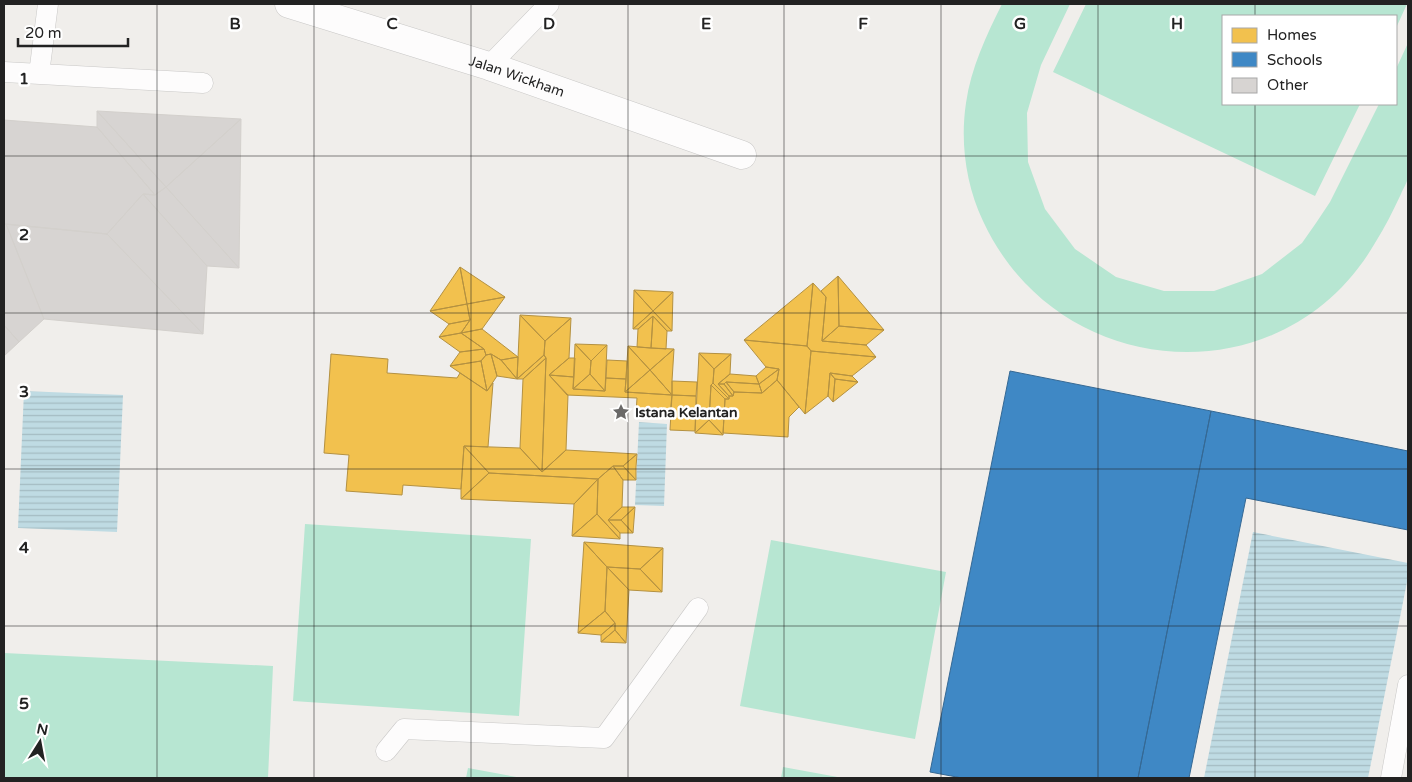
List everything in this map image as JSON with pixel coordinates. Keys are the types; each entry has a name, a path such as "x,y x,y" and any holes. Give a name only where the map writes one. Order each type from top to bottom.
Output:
{"street":[{"name":"Jalan Wickham","path":"289,4 489,66 742,154"}],"lane":[{"path":"39,74 48,4"},
{"path":"489,66 549,4"},
{"path":"4,72 203,83"},
{"path":"386,751 404,729 604,738 698,608"},
{"path":"1391,778 1408,685"}],"green space":[{"path":"1002,4 1070,4 1041,65 1027,113 1028,162 1045,209 1075,249 1116,277 1164,291 1214,291 1262,274 1302,243 1330,202 1378,105 1397,105 1397,67 1408,43 1409,162 1406,184 1375,243 1335,294 1286,329 1231,348 1173,352 1116,341 1063,315 1018,275 983,221 977,207 966,164 964,118 971,77 990,28"},
{"path":"1086,4 1407,4 1397,26 1397,15 1222,15 1222,105 1360,105 1315,196 1053,72"},
{"path":"305,524 531,539 519,716 293,701"},
{"path":"771,540 946,572 915,739 740,706"},
{"path":"4,653 273,666 268,778 4,778"},
{"path":"783,767 843,778 781,778"},
{"path":"468,768 522,778 466,778"}],"water":[{"path":"24,391 123,395 117,532 18,528"},
{"path":"639,422 667,424 664,506 635,505"},
{"path":"1253,532 1408,563 1408,577 1368,778 1204,778"}],"building: Homes":[{"path":"460,267 467,304 430,311"},
{"path":"460,267 505,297 467,304"},
{"path":"838,276 884,330 839,326"},
{"path":"838,276 839,326 822,341 826,297 821,291"},
{"path":"813,283 807,346 744,340"},
{"path":"813,283 826,297 822,341 866,345 876,357 811,351 807,346"},
{"path":"634,290 673,292 653,311"},
{"path":"634,290 653,311 633,329"},
{"path":"673,292 672,331 653,311"},
{"path":"505,297 482,329 461,333 470,320 467,304"},
{"path":"467,304 470,320 449,324 430,311"},
{"path":"653,311 672,331 667,331 653,316 638,329 633,329"},
{"path":"520,315 571,318 545,341"},
{"path":"520,315 545,341 544,355 517,379"},
{"path":"653,316 651,348 637,347 638,329"},
{"path":"653,316 667,331 666,349 651,348"},
{"path":"571,318 569,358 549,375 568,395 566,450 542,472 545,341"},
{"path":"470,320 461,333 439,337 449,324"},
{"path":"839,326 884,330 866,345 822,341"},
{"path":"482,329 518,357 501,360 491,354 486,355 484,349 461,333"},
{"path":"461,333 484,349 460,352 439,337"},
{"path":"744,340 807,346 811,351 805,414 777,380 779,369 766,367"},
{"path":"575,344 607,345 591,361"},
{"path":"575,344 591,361 590,374 573,389"},
{"path":"607,345 605,391 590,374 591,361"},
{"path":"628,346 650,370 625,392 626,379"},
{"path":"628,346 651,348 674,349 650,370"},
{"path":"484,349 486,355 481,361 450,366 460,352"},
{"path":"674,349 672,381 672,395 650,370"},
{"path":"811,351 876,357 852,376 830,373 828,396 805,414"},
{"path":"699,353 731,354 714,369"},
{"path":"699,353 714,369 709,420 695,433"},
{"path":"331,354 388,359 387,373 457,378 460,373 487,391 493,383 488,447 464,446 461,489 403,485 402,495 346,491 349,455 324,453"},
{"path":"491,354 497,376 487,391 481,361 486,355"},
{"path":"491,354 501,360 517,379 497,376"},
{"path":"731,354 730,374 718,384 729,396 729,399 713,383 714,369"},
{"path":"544,355 546,358 523,379 517,379"},
{"path":"518,357 517,379 501,360"},
{"path":"546,358 542,472 520,448 523,379"},
{"path":"569,358 575,358 574,377 549,375"},
{"path":"607,360 627,361 626,379 606,378"},
{"path":"481,361 487,391 450,366"},
{"path":"766,367 779,369 759,384 756,376"},
{"path":"779,369 777,380 762,393 759,384"},
{"path":"650,370 672,395 625,392"},
{"path":"830,373 835,379 833,402 828,396"},
{"path":"830,373 852,376 858,382 835,379"},
{"path":"590,374 605,391 573,389"},
{"path":"730,374 756,376 759,384 726,382 718,384"},
{"path":"549,375 574,377 573,389 605,391 606,378 626,379 625,392 672,395 670,414 636,413 637,398 567,395"},
{"path":"835,379 858,382 833,402"},
{"path":"777,380 799,407 789,417 788,437 723,433 725,399 733,396 734,392 762,393"},
{"path":"672,381 697,382 696,396 672,395"},
{"path":"726,382 734,392 733,396 724,384"},
{"path":"726,382 759,384 762,393 734,392"},
{"path":"713,383 729,399 725,399 711,385"},
{"path":"718,384 724,384 733,396 729,396"},
{"path":"711,385 725,399 723,435 709,420"},
{"path":"672,395 696,396 695,431 670,430"},
{"path":"709,420 723,435 695,433"},
{"path":"464,446 489,473 461,499 461,489"},
{"path":"464,446 520,448 542,472 566,450 637,454 623,466 613,466 598,479 489,473"},
{"path":"637,454 636,467 636,480 623,466"},
{"path":"613,466 623,466 636,480 623,480"},
{"path":"613,466 623,480 622,507 608,520 620,533 620,539 597,514 598,479"},
{"path":"489,473 598,479 574,504 461,499"},
{"path":"598,479 597,514 572,536 574,504"},
{"path":"622,507 635,507 621,520 608,520"},
{"path":"635,507 633,533 621,520"},
{"path":"597,514 620,539 572,536"},
{"path":"608,520 621,520 633,533 620,533"},
{"path":"584,542 663,548 640,569 607,567"},
{"path":"584,542 607,567 605,611 578,633"},
{"path":"663,548 662,592 640,569"},
{"path":"607,567 629,590 626,643 615,630 615,623 605,611"},
{"path":"607,567 640,569 662,592 629,590"},
{"path":"605,611 615,623 601,635 578,633"},
{"path":"615,623 615,630 601,642 601,635"},
{"path":"615,630 626,643 601,642"}],"building: Schools":[{"path":"1010,371 1211,411 1138,778 962,778 930,772"},
{"path":"1211,411 1408,451 1408,530 1246,498 1189,778 1138,778"}],"building: Other":[{"path":"97,111 166,187 155,195 97,127"},
{"path":"97,111 241,119 166,187"},
{"path":"241,119 239,268 166,187"},
{"path":"4,120 97,127 155,195 143,194 107,234 4,224"},
{"path":"166,187 239,268 207,266 143,194 155,195"},
{"path":"143,194 207,266 203,334 107,234"},
{"path":"4,224 6,224 44,319 19,342 4,325"},
{"path":"6,224 107,234 203,334 44,319"},
{"path":"4,325 19,342 4,356"}],"place":[{"name":"Istana Kelantan","path":"621,412"}]}
